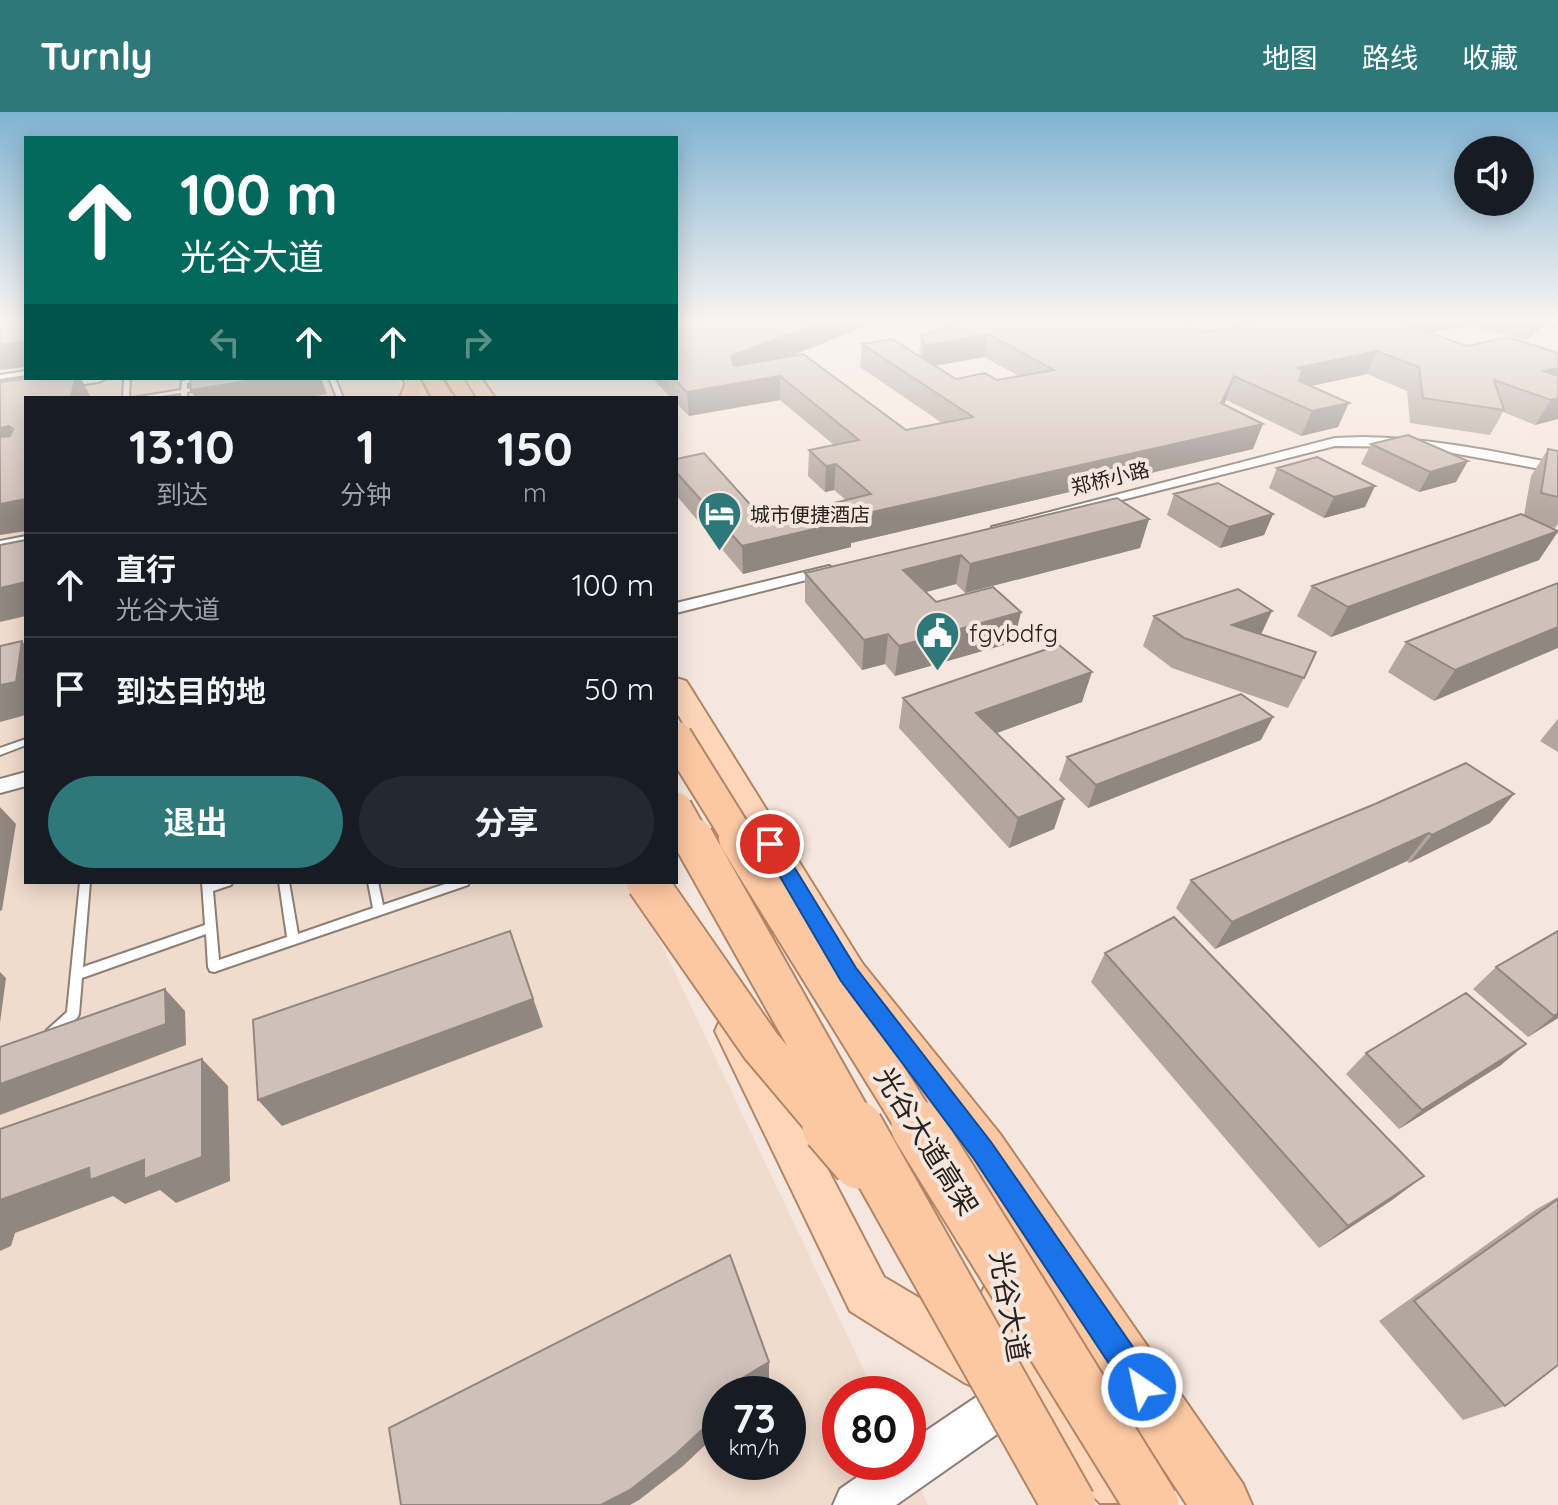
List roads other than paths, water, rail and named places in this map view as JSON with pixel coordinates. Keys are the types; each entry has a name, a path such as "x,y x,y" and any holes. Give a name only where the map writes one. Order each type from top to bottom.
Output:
{"highway":[{"path":"417,387 438,396"},
{"name":"光谷大道高架","path":"678,740 1152,1505"},
{"name":"光谷大道高架","path":"678,812 1069,1505"},
{"path":"648,884 761,1046 915,1228"},
{"path":"848,975 983,1150 1222,1505"}],"main road":[{"name":"光谷大道","path":"678,690 995,1220 1047,1505"},
{"name":"光谷大道","path":"661,884 867,1294 1024,1390 1143,1505"}],"street":[{"path":"0,392 42,386"},
{"name":"郑桥小路","path":"982,531 1335,442 1382,439 1425,442 1558,468"},
{"path":"678,608 845,566"},
{"path":"0,786 24,780"},
{"path":"856,1505 1024,1390"}],"lane":[{"path":"160,396 184,394 211,386"},
{"path":"0,543 24,538"},
{"path":"0,752 24,743"},
{"path":"37,1042 73,1014 85,884"},
{"path":"284,884 293,940"},
{"path":"373,884 379,911"},
{"path":"208,885 214,967 454,884"},
{"path":"76,975 211,927"}],"place":[{"name":"城市便捷酒店","path":"719,553"},
{"name":"fgvbdfg","path":"938,672"}]}
